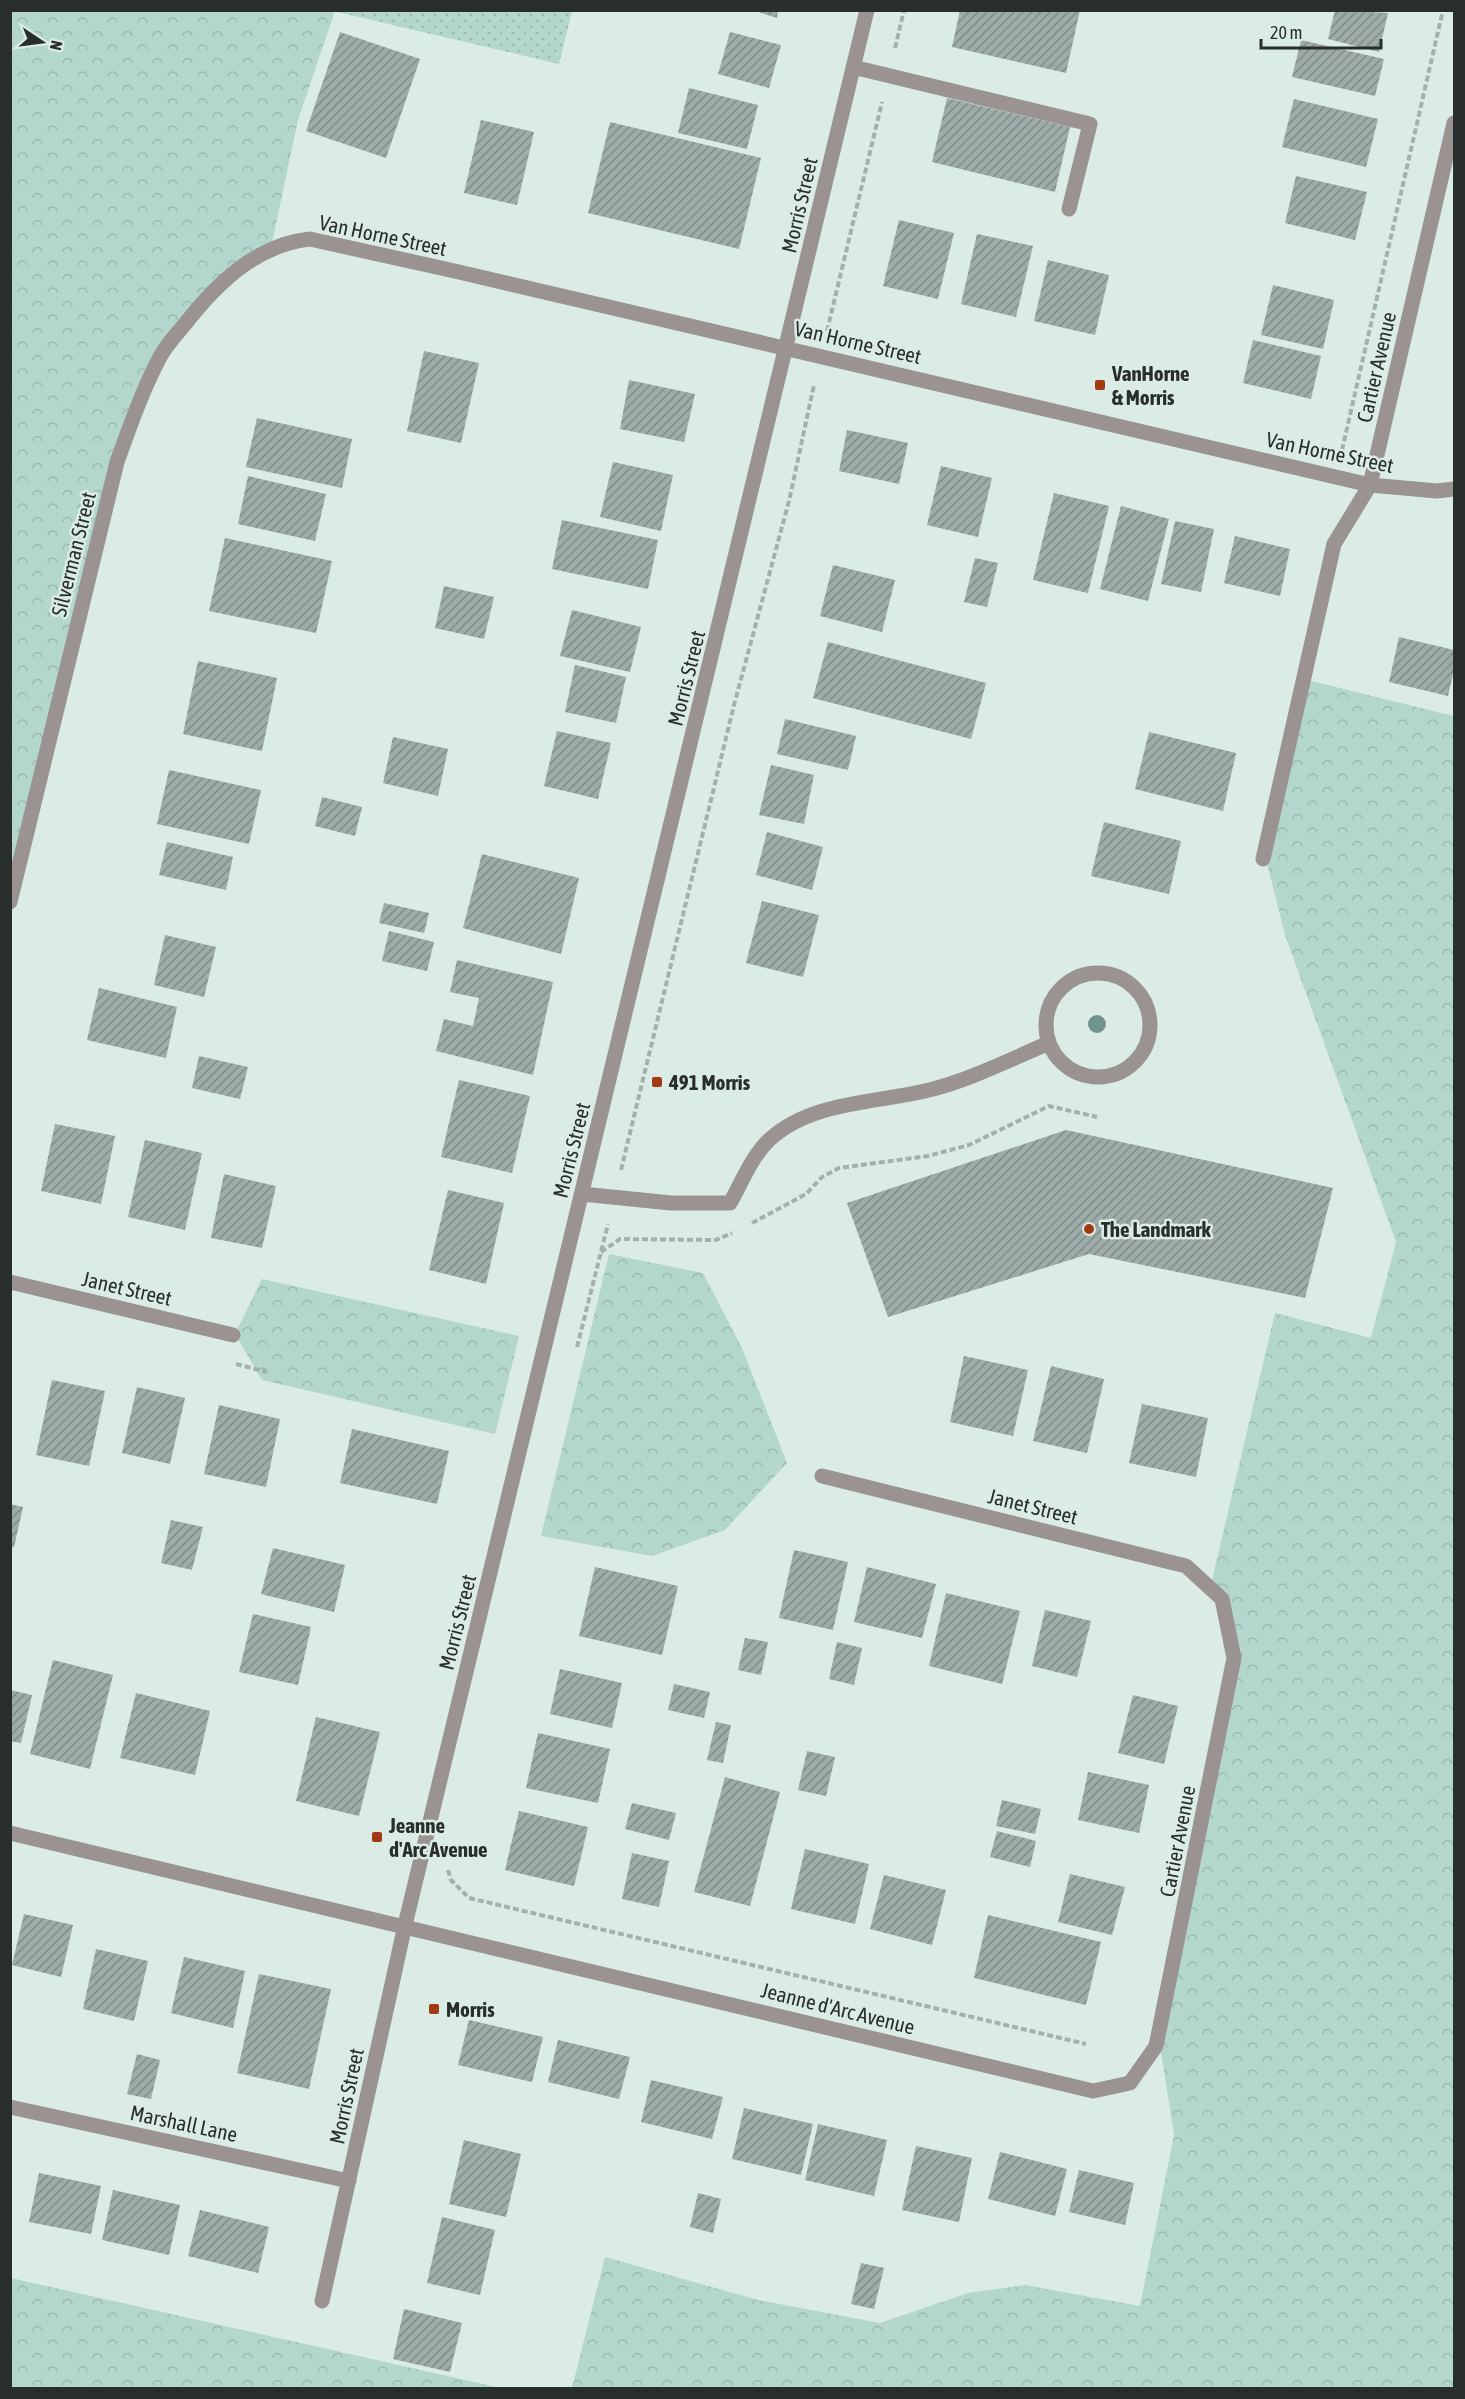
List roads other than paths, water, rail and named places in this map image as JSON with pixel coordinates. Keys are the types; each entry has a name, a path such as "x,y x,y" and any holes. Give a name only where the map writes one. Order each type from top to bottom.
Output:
{"street":[{"name":"Morris Street","path":"322,2301 405,1925 867,10"},
{"path":"853,67 1090,124 1069,209"},
{"name":"Cartier Avenue","path":"1263,859 1334,544 1370,485 1455,123"},
{"name":"Van Horne Street","path":"255,258 285,242 310,239 787,347 1370,485 1437,491 1455,489"},
{"name":"Silverman Street","path":"10,902 117,462 141,396 162,354 192,316 219,284 255,258"},
{"path":"1089,973 1114,975 1133,986 1148,1008 1151,1025 1148,1040 1142,1055 1123,1072 1104,1077 1081,1075 1063,1064 1049,1043 1046,1027 1051,1003 1063,986 1079,976 1089,973"},
{"path":"582,1194 671,1203 730,1203 749,1168 769,1141 803,1117 926,1091 962,1080 1049,1043"},
{"name":"Janet Street","path":"10,1282 233,1335"},
{"name":"Janet Street","path":"822,1476 1186,1566 1222,1599"},
{"name":"Cartier Avenue","path":"1130,2083 1156,2046 1234,1658 1222,1599"},
{"name":"Jeanne d'Arc Avenue","path":"10,1833 405,1925 1093,2091 1130,2083"},
{"name":"Marshall Lane","path":"10,2107 349,2181"}],"place":[{"name":"VanHorne & Morris","path":"1100,385"},
{"name":"491 Morris","path":"657,1082"},
{"name":"The Landmark","path":"1089,1229"},
{"name":"Jeanne d'Arc Avenue","path":"377,1837"},
{"name":"Morris","path":"434,2009"}]}
